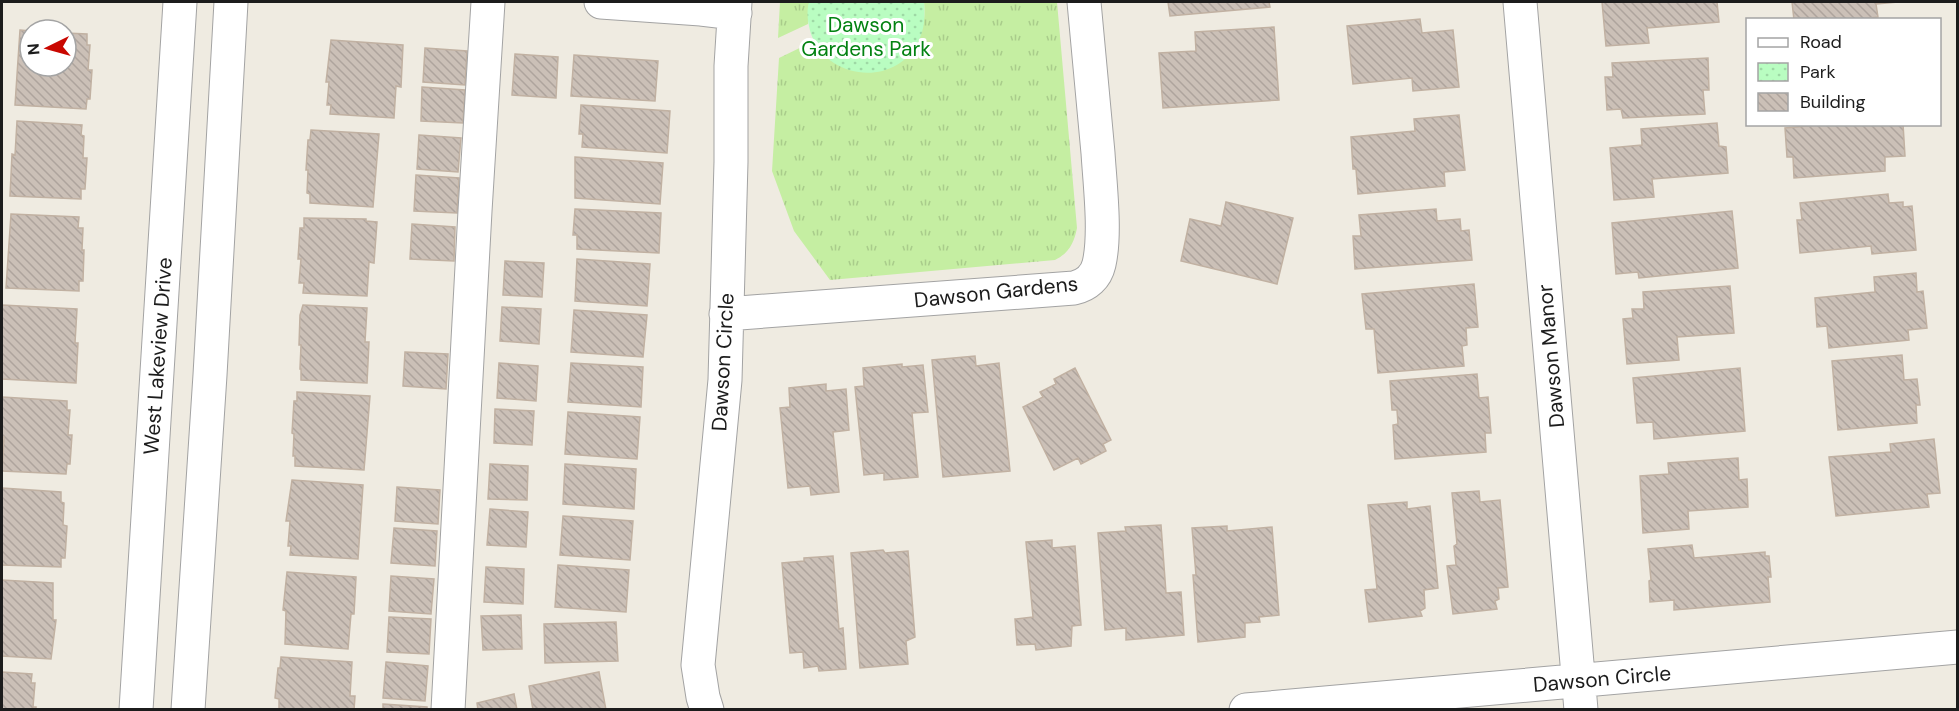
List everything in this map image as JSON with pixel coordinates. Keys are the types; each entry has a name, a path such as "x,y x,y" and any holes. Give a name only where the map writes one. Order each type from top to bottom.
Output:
{"street":[{"name":"West Lakeview Drive","path":"136,710 180,2"},
{"path":"188,710 231,2"},
{"path":"448,710 473,235 488,2"},
{"name":"Dawson Circle","path":"601,2 701,9 735,7 731,66 731,162 724,380 698,665 707,710"},
{"name":"Dawson Gardens","path":"726,314 1074,288 1091,281 1099,264 1102,231 1101,190 1084,2"},
{"name":"Dawson Manor","path":"1520,2 1580,695"},
{"name":"Dawson Circle","path":"1246,710 1580,695 1958,647"}],"green space":[{"path":"780,2 809,2 808,24 778,38"},
{"name":"Dawson Gardens Park","path":"809,2 924,2 923,27 918,42 907,57 894,67 878,72 846,69 831,61 819,49 809,26"},
{"path":"924,2 1057,2 1077,228 1074,238 1067,251 1055,260 830,280 794,231 772,171 779,58 814,41 819,50 829,59 892,67 908,54 922,31"}],"building":[{"path":"1168,2 1269,2 1270,7 1170,16"},
{"path":"1602,2 1717,2 1719,22 1647,28 1649,43 1606,46"},
{"path":"1792,2 1898,2 1876,4 1878,17 1794,18"},
{"path":"1420,19 1422,33 1453,30 1459,87 1413,91 1412,78 1353,84 1347,26"},
{"path":"1274,27 1279,100 1163,108 1159,53 1196,51 1195,32"},
{"path":"78,34 87,34 87,45 90,45 88,70 92,70 90,99 87,99 86,109 15,105 18,60 18,78 78,78"},
{"path":"331,40 403,45 401,87 396,86 394,118 330,114 331,105 327,105 329,82 326,82"},
{"path":"425,48 467,51 465,85 423,82"},
{"path":"515,54 558,57 556,98 512,95"},
{"path":"574,55 658,61 655,101 571,96"},
{"path":"1708,58 1709,90 1703,90 1705,114 1623,118 1621,109 1607,110 1605,77 1613,77 1612,63"},
{"path":"422,87 465,90 463,123 421,121"},
{"path":"581,105 670,111 667,153 582,147 583,134 579,134"},
{"path":"1459,115 1465,170 1444,172 1445,186 1358,194 1356,169 1353,169 1351,137 1415,131 1414,119"},
{"path":"17,121 82,125 83,158 87,158 85,189 81,189 81,199 10,196 12,154 15,155"},
{"path":"1717,123 1719,146 1726,147 1728,173 1652,179 1654,197 1614,200 1610,148 1642,145 1641,129"},
{"path":"1903,126 1905,156 1885,157 1885,171 1794,178 1793,157 1787,157 1785,128"},
{"path":"311,130 379,134 373,207 310,203 310,194 307,193 308,170 306,170"},
{"path":"419,135 461,138 458,172 417,169"},
{"path":"575,157 663,163 660,204 575,198"},
{"path":"416,175 459,178 457,213 414,211"},
{"path":"1888,194 1889,203 1903,202 1903,207 1912,206 1916,250 1872,254 1871,246 1800,253 1797,220 1802,220 1800,203"},
{"path":"1226,202 1293,218 1277,284 1181,261 1190,219 1221,226"},
{"path":"575,209 661,213 659,253 577,249 577,235 573,235"},
{"path":"1436,209 1437,221 1460,219 1461,231 1469,230 1472,260 1355,269 1353,236 1361,236 1359,215"},
{"path":"1732,211 1738,268 1639,278 1638,272 1616,274 1612,223"},
{"path":"11,214 79,217 78,228 83,228 82,250 84,250 83,281 79,281 79,291 6,288"},
{"path":"304,218 366,219 366,221 377,222 374,263 369,262 367,296 303,293 304,283 299,283 301,259 298,259 300,228 304,228"},
{"path":"412,224 455,227 454,261 410,259"},
{"path":"577,259 650,264 647,306 575,301"},
{"path":"505,261 544,263 542,297 503,295"},
{"path":"1916,273 1917,292 1923,291 1927,328 1908,330 1909,340 1829,348 1827,326 1817,327 1815,298 1875,292 1874,277"},
{"path":"1474,284 1478,327 1466,328 1467,345 1462,346 1464,366 1378,373 1374,329 1366,329 1362,294"},
{"path":"1730,286 1734,333 1677,337 1679,360 1627,364 1623,319 1633,318 1632,309 1644,309 1643,292"},
{"path":"2,305 77,309 76,383 2,379"},
{"path":"303,305 367,308 365,342 369,342 367,383 301,380 301,345 299,345 300,315"},
{"path":"502,307 541,309 539,344 500,341"},
{"path":"574,310 647,315 643,357 571,352"},
{"path":"405,352 448,354 446,389 403,386"},
{"path":"1902,355 1904,380 1917,379 1920,405 1916,405 1917,423 1838,430 1832,361"},
{"path":"975,356 976,366 999,363 1010,471 943,477 932,360"},
{"path":"499,363 538,366 536,401 497,398"},
{"path":"571,363 643,367 641,407 568,402"},
{"path":"902,364 902,367 923,365 928,412 912,413 918,477 884,480 884,473 864,475 855,387 864,386 863,368"},
{"path":"1075,368 1111,440 1103,444 1106,451 1081,464 1078,458 1054,470 1023,407 1043,397 1040,392 1056,384 1054,379"},
{"path":"1740,368 1745,431 1654,439 1653,422 1637,423 1633,378"},
{"path":"1477,374 1479,398 1488,397 1491,433 1485,433 1486,452 1395,459 1393,425 1398,424 1397,410 1392,410 1390,381"},
{"path":"826,384 826,391 846,389 849,430 833,432 839,492 811,495 810,486 788,488 780,408 790,407 789,388"},
{"path":"297,392 370,396 364,470 295,466 294,434 292,433 294,401 297,401"},
{"path":"2,397 67,401 67,410 70,410 68,435 72,435 70,464 67,464 66,474 2,471 4,437 2,437"},
{"path":"495,409 534,411 532,445 494,443"},
{"path":"568,412 640,417 637,459 565,454"},
{"path":"1934,439 1940,493 1927,494 1929,507 1836,516 1829,457 1891,452 1890,444"},
{"path":"1738,458 1739,480 1747,479 1748,507 1688,511 1689,529 1643,533 1640,476 1669,474 1668,463"},
{"path":"490,464 528,466 527,500 488,499"},
{"path":"565,464 636,469 634,509 563,504"},
{"path":"292,480 363,485 358,559 290,555 291,546 288,546 290,521 286,521"},
{"path":"397,487 440,490 438,524 395,521"},
{"path":"2,488 61,492 61,502 64,503 63,525 67,526 65,558 61,558 61,567 2,565"},
{"path":"1479,491 1480,502 1500,500 1508,587 1498,588 1499,599 1495,601 1497,609 1453,614 1447,566 1456,565 1454,546 1457,544 1452,493"},
{"path":"1407,502 1407,509 1430,506 1438,588 1424,590 1425,608 1420,611 1422,616 1369,622 1365,590 1377,589 1368,505"},
{"path":"490,509 528,512 526,547 487,545"},
{"path":"563,516 633,521 630,560 560,555"},
{"path":"1161,525 1166,593 1181,592 1184,635 1126,640 1126,628 1105,630 1098,533 1126,531 1125,527"},
{"path":"1227,526 1227,531 1272,527 1279,615 1259,617 1260,622 1245,623 1245,637 1198,642 1192,528"},
{"path":"394,528 437,531 435,566 391,563"},
{"path":"1052,540 1052,548 1075,546 1081,625 1072,626 1071,646 1036,650 1035,644 1017,645 1015,619 1033,617 1026,542"},
{"path":"1692,545 1694,558 1765,552 1765,556 1769,556 1770,602 1674,610 1674,600 1650,602 1649,581 1651,580 1648,549"},
{"path":"883,550 885,553 908,551 915,637 906,641 908,664 860,668 851,553"},
{"path":"833,556 839,629 843,628 846,669 819,671 818,666 804,668 803,652 790,653 782,563 804,561 804,558"},
{"path":"558,565 629,570 626,612 555,607"},
{"path":"486,567 524,569 523,604 484,602"},
{"path":"287,572 356,577 354,614 351,614 348,649 285,644 286,611 283,610"},
{"path":"391,576 434,579 431,614 389,611"},
{"path":"2,580 53,583 53,620 56,620 51,659 2,656"},
{"path":"521,615 522,649 483,650 481,616"},
{"path":"389,617 431,619 429,654 387,652"},
{"path":"616,622 618,661 545,663 544,624"},
{"path":"281,657 352,662 350,696 355,696 354,710 279,710 279,699 275,698"},
{"path":"386,662 428,666 425,701 383,698"},
{"path":"2,672 32,674 31,683 35,683 33,707 36,707 36,710 2,710"},
{"path":"599,672 606,710 533,710 529,686"},
{"path":"514,694 517,710 478,710 477,703"},
{"path":"383,704 427,707 427,710 383,710"}]}
